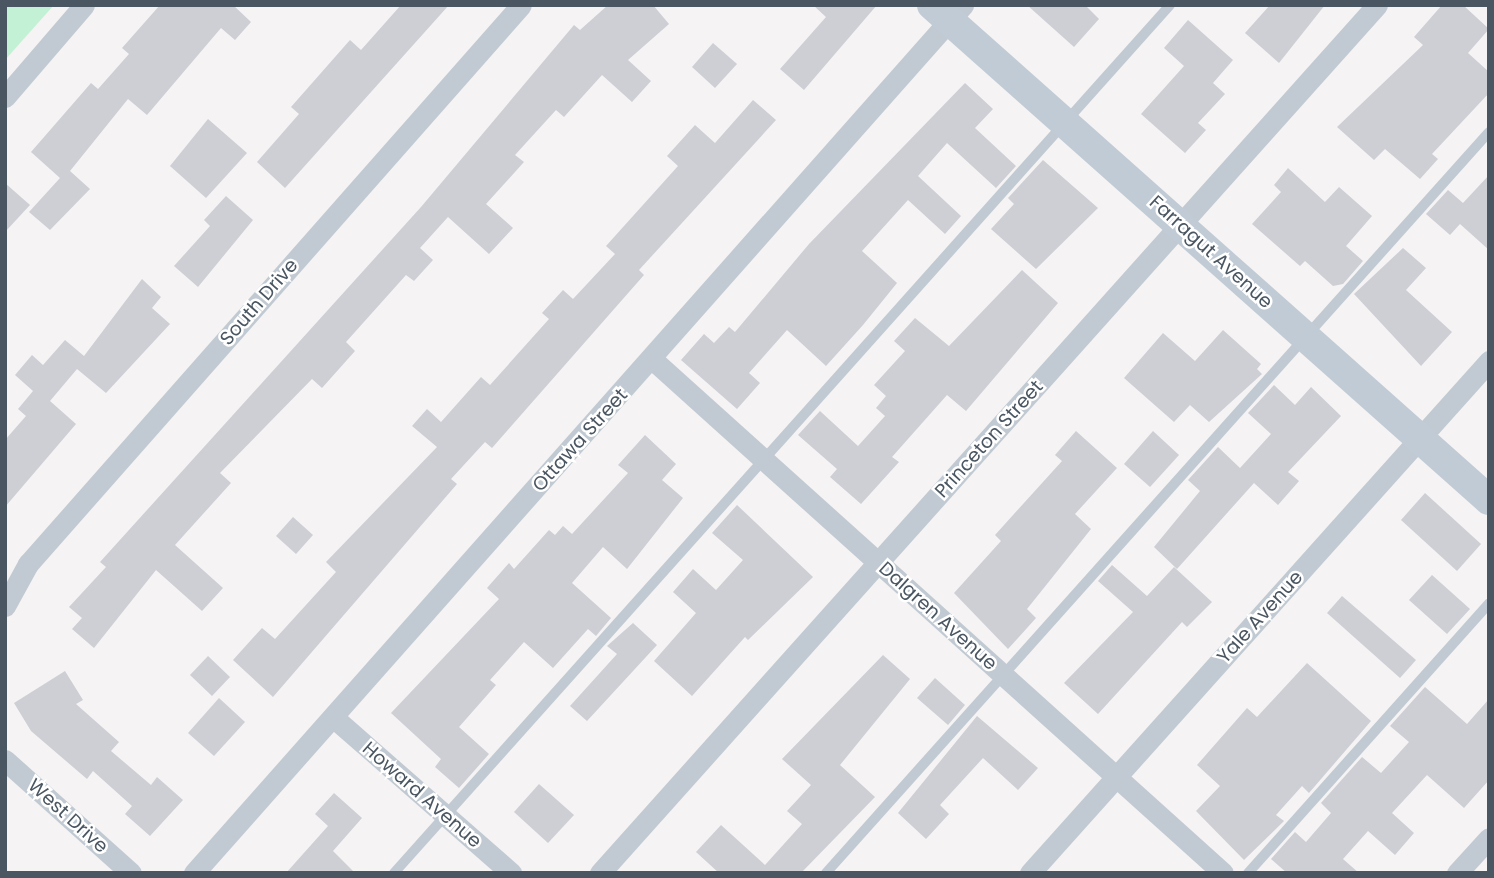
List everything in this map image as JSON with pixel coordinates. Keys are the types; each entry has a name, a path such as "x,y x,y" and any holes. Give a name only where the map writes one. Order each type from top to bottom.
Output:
{"street":[{"path":"5,97 84,5"},
{"name":"South Drive","path":"5,606 28,564 521,5"},
{"name":"Princeton Street","path":"600,873 1377,5"},
{"name":"Farragut Avenue","path":"948,10 1066,122 1489,500"},
{"name":"Ottawa Street","path":"194,873 652,359 948,10"},
{"name":"Dalgren Avenue","path":"652,359 1223,873"},
{"name":"Yale Avenue","path":"1030,873 1489,361"},
{"name":"Howard Avenue","path":"333,717 511,873"},
{"name":"West Drive","path":"5,760 131,873"},
{"path":"1457,873 1489,838"}],"lane":[{"path":"394,873 1170,5"},
{"path":"826,873 1489,132"},
{"path":"1248,873 1489,603"}],"green space":[{"path":"5,5 54,5 5,60"}],"building":[{"path":"160,5 233,5 251,22 235,40 221,28 147,115 128,99 70,171 90,189 50,230 29,212 60,178 31,152 91,83 98,89 129,54 122,48"},
{"path":"401,5 449,5 285,188 257,162 299,114 291,107 350,40 361,50"},
{"path":"608,5 653,5 669,24 628,60 651,81 632,102 602,75 564,117 556,110 515,155 524,162 486,204 513,228 489,254 448,217 420,248 433,260 414,281 406,275 346,342 355,351 322,388 312,379 220,473 231,483 175,545 223,588 202,611 156,570 94,648 72,629 82,618 69,607 106,567 100,562 421,207 574,25 580,30"},
{"path":"813,5 877,5 804,90 780,69 826,17"},
{"path":"1027,5 1085,5 1099,19 1074,47"},
{"path":"1270,5 1325,5 1279,63 1245,33"},
{"path":"1442,5 1463,5 1489,29 1468,53 1489,72 1489,93 1432,154 1438,159 1420,179 1385,149 1374,160 1337,127 1423,45 1414,37"},
{"path":"1188,20 1233,60 1213,83 1225,94 1198,123 1206,130 1185,153 1141,114 1184,66 1164,48"},
{"path":"713,43 737,64 715,88 692,67"},
{"path":"965,83 993,109 975,128 1016,166 996,188 947,143 918,176 961,216 945,234 908,200 862,251 897,283 863,325 826,366 787,330 749,373 760,383 737,409 681,360 704,334 714,343 729,327 735,332 809,244"},
{"path":"753,100 776,120 639,270 644,275 492,448 485,442 451,479 457,484 273,697 233,660 262,628 275,639 336,572 326,562 437,447 412,426 427,409 441,422 481,377 490,385 549,319 542,313 563,290 573,299 615,254 606,246 678,166 667,156 695,125 715,143"},
{"path":"208,119 247,153 206,198 170,166"},
{"path":"1043,160 1098,208 1036,269 991,229 1014,204 1008,198"},
{"path":"1288,168 1325,202 1339,187 1372,216 1346,246 1363,261 1343,284 1333,286 1305,261 1300,266 1252,224 1281,192 1274,185"},
{"path":"1489,175 1489,250 1460,224 1450,235 1426,214 1448,190 1463,203"},
{"path":"5,183 30,205 5,232"},
{"path":"226,196 253,220 198,287 174,266 210,226 204,220"},
{"path":"1403,248 1426,268 1406,290 1452,332 1421,366 1354,294"},
{"path":"1022,270 1058,303 966,411 947,395 892,457 899,462 861,504 830,477 837,469 798,435 820,411 858,446 885,416 876,408 886,396 874,385 905,351 894,341 915,318 949,346"},
{"path":"142,279 161,297 152,308 170,324 106,393 77,369 50,401 76,424 5,507 5,440 26,416 18,409 33,391 15,375 32,355 43,365 65,340 84,356"},
{"path":"1223,330 1261,364 1257,369 1262,374 1209,422 1190,405 1174,422 1124,378 1163,333 1195,361"},
{"path":"1274,385 1295,405 1311,387 1341,416 1288,472 1299,481 1278,505 1254,483 1177,569 1154,547 1200,491 1188,480 1218,447 1240,468 1271,434 1248,413"},
{"path":"1076,431 1117,468 1075,514 1091,529 1027,609 1036,618 1008,649 954,593 1001,541 995,535 1062,461 1055,455"},
{"path":"1153,431 1179,455 1150,487 1124,464"},
{"path":"645,435 676,464 662,480 683,498 627,569 603,547 572,583 611,618 596,636 588,629 553,668 524,642 490,680 496,685 459,727 489,754 459,788 435,767 441,759 391,713 499,599 487,588 509,563 514,569 549,530 555,535 563,526 572,534 628,473 618,465"},
{"path":"1425,493 1481,544 1457,571 1401,520"},
{"path":"737,505 813,577 748,640 745,637 692,696 654,661 696,613 673,592 693,569 716,590 743,560 712,533"},
{"path":"293,517 313,535 296,554 276,536"},
{"path":"1112,565 1147,596 1174,567 1212,602 1187,627 1182,622 1098,714 1064,683 1133,612 1098,581"},
{"path":"1432,575 1470,609 1447,634 1409,600"},
{"path":"1342,596 1416,660 1400,678 1327,613"},
{"path":"633,623 657,645 587,721 570,706 617,654 607,646"},
{"path":"883,655 910,679 840,765 875,797 801,873 719,873 696,852 721,825 765,865 802,824 787,811 811,785 782,759"},
{"path":"208,656 230,677 212,696 190,675"},
{"path":"1307,663 1371,721 1309,793 1302,786 1276,815 1284,821 1244,860 1196,811 1220,786 1197,765 1247,708 1257,717"},
{"path":"65,671 83,700 76,704 119,742 111,751 151,785 157,777 183,800 150,836 125,814 132,806 93,771 87,779 31,731 14,703"},
{"path":"935,678 965,705 948,725 917,698"},
{"path":"1425,687 1467,724 1489,699 1489,780 1464,808 1427,775 1392,813 1414,833 1395,855 1368,831 1343,859 1359,873 1287,873 1271,859 1295,832 1306,842 1331,813 1321,803 1362,757 1381,773 1409,742 1390,726"},
{"path":"219,698 245,722 214,756 188,733"},
{"path":"977,716 1038,768 1018,790 983,758 940,805 949,814 926,839 898,813"},
{"path":"539,784 574,815 548,843 514,812"},
{"path":"334,793 362,818 333,851 355,873 286,873 328,826 315,814"}]}
